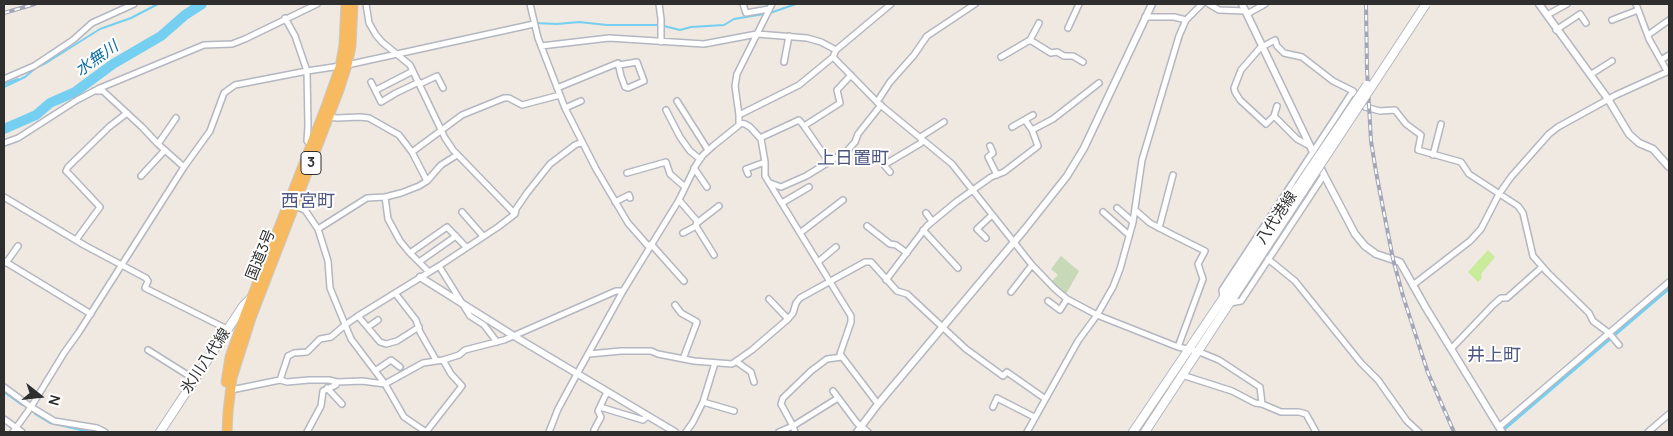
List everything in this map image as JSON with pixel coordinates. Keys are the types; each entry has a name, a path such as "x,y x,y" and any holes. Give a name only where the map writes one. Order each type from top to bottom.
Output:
{"highway":[{"name":"国道3号","path":"221,432 230,357 244,316 255,298 339,90 343,66 346,4"},
{"name":"国道3号","path":"292,205 310,144 351,46 353,4"},
{"name":"国道3号","path":"227,432 230,390 244,316"}],"main road":[{"name":"八代港線","path":"1145,432 1227,302 1421,4"},
{"name":"八代港線","path":"1301,189 1426,4"},
{"name":"八代港線","path":"1133,432 1188,350 1227,302"},
{"name":"氷川八代線","path":"160,432 227,329 244,316"}],"street":[{"path":"4,79 34,66 73,40 92,24 134,4"},
{"path":"4,143 18,138 94,91 204,45 232,44 317,4"},
{"path":"366,4 369,23 376,35 410,64 441,130 457,154 515,214"},
{"path":"530,4 541,46 565,108 583,144 628,224 684,281"},
{"path":"659,4 661,42"},
{"path":"742,4 746,13 770,6"},
{"path":"739,115 799,85 833,57 836,50 890,4"},
{"path":"770,183 782,187 806,176 847,151 855,142 858,134 879,104 890,82 914,55 927,36 975,4"},
{"path":"1068,28 1079,4"},
{"path":"856,432 1056,192 1076,162 1152,4"},
{"path":"1026,432 1078,341 1097,315 1113,287 1133,222 1142,160 1179,36 1186,20 1202,4"},
{"path":"1209,4 1219,10 1246,13 1265,4"},
{"path":"1242,4 1324,175 1355,234 1365,246 1376,254 1400,262 1412,286 1500,429 1669,282"},
{"path":"1539,4 1556,30 1608,99 1629,134 1639,143 1653,150 1669,166"},
{"path":"1547,15 1567,4"},
{"path":"1412,286 1470,241 1481,229 1510,177 1549,134 1608,99 1668,71 1648,35 1636,4"},
{"path":"549,432 558,409 623,291 679,200 694,168 708,150 739,123 735,86 737,74 770,6"},
{"path":"1612,20 1638,10"},
{"path":"1556,30 1580,14 1586,23"},
{"path":"1145,18 1174,17 1186,20"},
{"path":"285,18 295,36 307,71 307,141 310,144"},
{"path":"1648,35 1669,20"},
{"path":"15,430 184,167 210,131 224,93 235,85 343,66 534,24"},
{"path":"1001,57 1030,40 1038,24"},
{"path":"541,46 609,38 704,44 757,34 807,38 821,42 836,50"},
{"path":"784,62 789,36"},
{"path":"1030,40 1052,53 1057,52 1064,56 1073,56 1083,62"},
{"path":"1277,106 1274,116 1266,124 1240,100 1234,88 1241,70 1260,48 1275,40 1277,46 1284,53 1302,57 1333,81 1353,91 1365,107 1380,111 1395,110 1406,124 1421,135 1418,150 1461,162 1468,174 1518,206 1523,214 1533,256 1589,313 1593,321 1609,333 1619,345"},
{"path":"1661,60 1669,55"},
{"path":"833,57 879,104 952,164 1032,265 1067,299 1097,315 1178,347 1197,351 1218,360 1256,383 1260,387 1262,404"},
{"path":"1590,75 1612,61"},
{"path":"557,88 618,63 619,65 637,62 644,81 628,88 625,87 619,65"},
{"path":"376,90 413,71"},
{"path":"804,126 840,103 837,90 851,75"},
{"path":"371,82 382,102 396,93 437,76 443,88"},
{"path":"1032,130 1053,119 1099,83"},
{"path":"94,91 103,92 184,167"},
{"path":"1324,175 1241,301 1227,302 1222,290 1353,91"},
{"path":"412,152 462,115 498,100 509,98 522,105 560,95"},
{"path":"677,101 708,150"},
{"path":"565,108 581,102"},
{"path":"666,110 680,137 690,151 700,159"},
{"path":"76,240 100,207 66,171 109,127 127,113"},
{"path":"1012,127 1033,115"},
{"path":"328,117 360,116 369,118 399,135 412,152 427,181"},
{"path":"1274,116 1296,138 1310,146 1313,150"},
{"path":"158,144 176,118"},
{"path":"760,138 799,120 829,162"},
{"path":"886,280 923,230 932,221 991,177 1004,172 1038,146 1032,130 1025,120"},
{"path":"890,172 884,165 921,143 922,136 944,122"},
{"path":"739,123 750,127 760,138 765,162 765,176 851,316 851,322 840,354 878,404"},
{"path":"1432,155 1441,124"},
{"path":"280,380 288,356 294,353 307,352 320,339 331,337 358,316 439,266 515,214 516,209 527,193 550,164 575,145 583,144"},
{"path":"990,146 993,153 988,156 997,175"},
{"path":"141,176 165,150"},
{"path":"318,229 367,198 385,197 401,193 427,181 441,165 457,154"},
{"path":"627,173 666,162 670,174 685,187"},
{"path":"748,174 746,169 765,162"},
{"path":"694,168 707,187"},
{"path":"1160,228 1173,175"},
{"path":"782,204 809,187"},
{"path":"616,202 629,195 630,198"},
{"path":"4,197 76,240 146,278 148,281 145,288 227,329"},
{"path":"385,197 388,219 400,241 429,272"},
{"path":"679,200 697,221 696,224 714,255"},
{"path":"800,233 843,200"},
{"path":"292,205 305,210 318,229 328,261 330,288 351,339 385,384 404,417 426,432 462,386 450,374 443,360"},
{"path":"683,233 711,214 719,206"},
{"path":"1117,208 1133,222"},
{"path":"1135,210 1160,228 1205,250 1198,264 1203,279 1178,347"},
{"path":"462,212 483,236"},
{"path":"1103,212 1129,234"},
{"path":"926,213 932,221"},
{"path":"986,238 978,229 992,214"},
{"path":"867,226 890,244 896,245 907,252"},
{"path":"410,253 447,227 466,247"},
{"path":"923,230 958,268"},
{"path":"419,262 456,236"},
{"path":"18,246 5,262 91,314"},
{"path":"818,262 836,247"},
{"path":"1268,259 1294,281 1361,363 1378,380 1408,421 1419,432"},
{"path":"589,354 651,351 683,359 732,364 737,362 788,319 800,298 865,262 871,262 897,291 907,294 966,349 1003,376 1007,372 1044,398"},
{"path":"1011,292 1032,265"},
{"path":"439,266 470,316 484,325 497,342"},
{"path":"1451,348 1493,305 1501,298 1507,298 1542,267"},
{"path":"420,277 514,336 676,432"},
{"path":"230,390 280,380 287,382 322,380 337,382 362,381 385,384 423,363 443,360 459,355 465,350 504,340 616,291 623,291"},
{"path":"395,293 416,320 420,332 436,360"},
{"path":"769,299 788,319"},
{"path":"1048,301 1060,310 1067,299"},
{"path":"675,305 681,313 697,322 683,359"},
{"path":"358,316 380,342 386,344 397,341 419,327"},
{"path":"368,328 378,320"},
{"path":"148,350 194,379"},
{"path":"795,432 781,404 783,398 811,371 827,360 842,357"},
{"path":"375,372 391,360 400,368"},
{"path":"737,362 751,372 754,382"},
{"path":"686,432 694,422 703,402 716,363"},
{"path":"1182,375 1232,391 1255,403 1281,412 1306,414 1316,432"},
{"path":"307,432 321,406 323,391 336,385 337,382"},
{"path":"4,387 54,421 97,428 105,432"},
{"path":"327,388 342,404"},
{"path":"833,391 857,423 868,432"},
{"path":"594,430 601,417 598,411 607,392"},
{"path":"779,432 793,426 838,398"},
{"path":"993,407 997,398 1034,417"},
{"path":"703,402 734,412"},
{"path":"600,407 643,420 648,416"},
{"path":"1648,432 1669,414"},
{"path":"4,419 15,430 22,432"}],"green space":[{"path":"1488,250 1495,257 1481,274 1482,278 1478,282 1468,272"},
{"path":"1061,256 1079,271 1066,294 1051,282 1058,275 1051,269"}],"waterway":[{"path":"4,87 25,77 37,67 100,29 131,18 158,4"},
{"name":"水無川","path":"4,129 36,115 50,103 75,92 113,64 161,36 185,15 202,4"},
{"path":"535,23 579,22 607,25 660,25 680,30 691,27 724,25 734,19 770,13 796,4"},
{"path":"4,84 18,79"},
{"path":"1499,432 1669,287"},
{"path":"4,392 22,405"},
{"path":"35,414 50,423 90,432"}],"railway":[{"path":"4,13 35,4"},
{"path":"1366,4 1371,141 1393,259 1428,373 1454,432"}],"district":[{"name":"上日置町","path":"853,159"},
{"name":"西宮町","path":"308,202"},
{"name":"井上町","path":"1494,356"}]}
